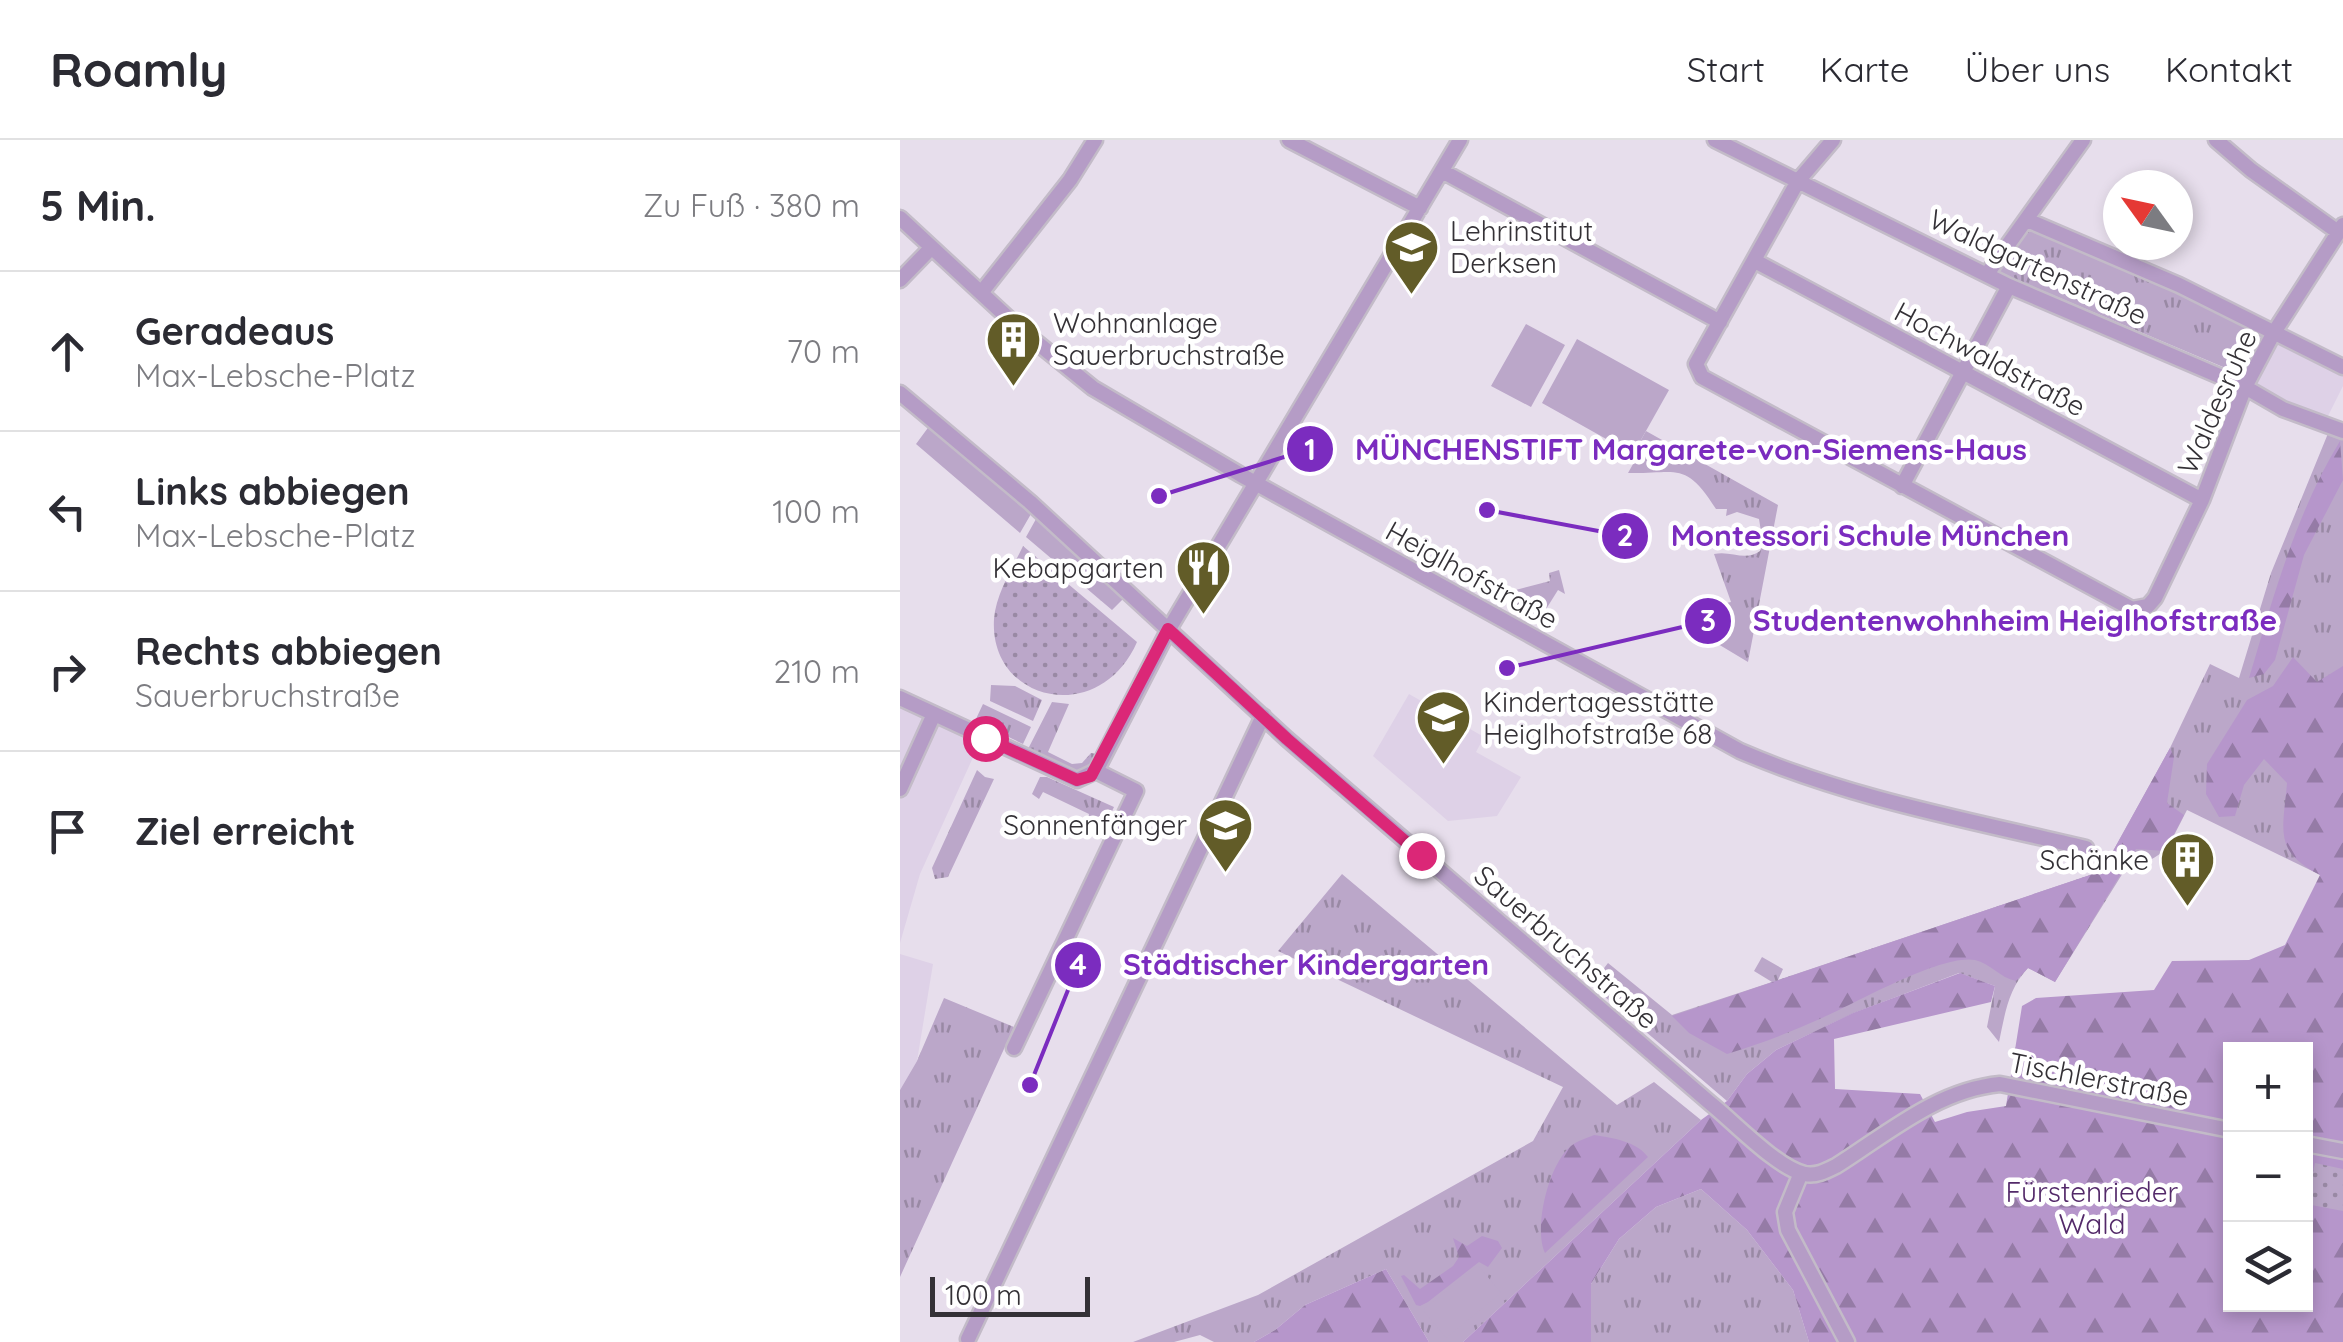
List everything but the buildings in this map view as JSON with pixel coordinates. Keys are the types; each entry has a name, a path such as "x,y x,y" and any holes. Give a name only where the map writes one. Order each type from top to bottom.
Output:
{"street":[{"path":"981,293 1070,180 1095,140"},
{"path":"1289,140 1420,208"},
{"path":"900,698 1077,780 1096,771 1168,629 1460,140"},
{"name":"Waldgartenstraße","path":"1715,140 2009,286 2245,387 2283,409 2343,431"},
{"path":"1833,140 1798,180 1696,364 1702,378 1902,486 2009,286"},
{"path":"1987,274 2083,140"},
{"path":"2216,140 2258,175 2340,228"},
{"path":"1442,172 1720,322"},
{"name":"Heiglhofstraße","path":"900,218 1093,388 1638,696 1776,767 1862,795 2086,848"},
{"name":"Waldgartenstraße","path":"2027,220 2179,285 2343,367"},
{"name":"Waldesruhe","path":"1902,486 2132,610 2148,606 2202,500 2245,387 2273,334 2340,228"},
{"path":"900,280 931,248"},
{"name":"Hochwaldstraße","path":"1755,262 2202,500"},
{"name":"Sauerbruchstraße","path":"900,393 1030,502 1263,716 1710,1103 1801,1173"},
{"path":"900,789 934,714"},
{"path":"970,1341 1263,716"},
{"path":"1014,1048 1136,791 1096,771"},
{"name":"Tischlerstraße","path":"1801,1173 1822,1173 1836,1166 1937,1102 2000,1084 2223,1129"},
{"path":"2313,1145 2343,1151"},
{"path":"1801,1173 1785,1212 1788,1230 1847,1342"}],"shaded area":[{"path":"2275,343 2343,376 2343,386 2325,422 2251,387"},
{"name":"Kindertagesstätte Heiglhofstraße 68","path":"1409,694 1484,737 1476,752 1521,777 1497,816 1448,821 1373,756"},
{"path":"900,704 980,742 920,874 900,943"},
{"path":"900,954 933,964 917,1061 900,1090"}],"green space":[{"path":"2028,229 2245,322 2262,334 2242,375 1998,272"},
{"path":"1526,324 1565,345 1531,407 1491,386"},
{"path":"1577,339 1669,390 1633,454 1542,403"},
{"path":"930,425 1031,514 1020,533 916,444"},
{"path":"1646,431 1778,505 1748,662 1683,623 1695,609 1731,602 1714,554 1749,556 1760,551 1763,544 1759,519 1737,512 1726,516 1727,509 1716,509 1696,483 1679,473 1628,473"},
{"path":"2329,431 2343,434 2343,886 2187,810 2159,855 2126,868 2055,982 2028,968 2021,976 2008,1002 1999,1042 1987,1027 1995,986 1959,973 1854,1013 1776,1050 1747,1074 1727,1101 1591,985 1608,963 1672,1015 1772,982 1754,971 1762,957 1783,969 1778,980 2102,871 2170,748 2210,664 2239,678 2271,573"},
{"path":"2340,441 2343,480 2304,555 2275,660 2264,674 2249,678 2298,527"},
{"path":"1036,519 1123,599 1112,610 1026,537"},
{"path":"1023,546 1137,642 1120,669 1098,686 1074,694 1050,694 1027,686 1009,670 997,648 995,610"},
{"path":"1559,570 1565,594 1558,590 1543,614 1550,619 1547,624 1538,625 1507,606 1513,606 1518,598 1508,592 1550,581 1549,573"},
{"name":"Fürstenrieder Wald","path":"2293,657 2317,682 2343,666 2343,1342 1809,1342 1793,1290 1747,1230 1701,1189 1656,1207 1619,1239 1591,1284 1591,1342 1463,1342 1701,1120 1727,1101 1747,1074 1776,1050 1853,1013 1960,973 1995,986 1991,1002 1834,1039 1835,1089 1920,1094 1935,1122 2006,1106 2022,1006 2036,998 2154,990 2172,961 2249,960 2285,945 2320,875 2294,857 2284,838 2287,783 2264,759 2244,785 2235,816 2219,817 2206,794 2207,764 2247,700 2273,686"},
{"path":"991,685 1015,686 1042,700 1033,721 990,701"},
{"path":"1052,702 1069,704 1048,752 1072,764 1082,763 1091,753 1097,754 1088,769 1077,773 1027,751"},
{"path":"983,704 1031,727 1023,744 975,721"},
{"path":"2170,748 2174,757 2167,803 2184,815 2165,851 2136,849 2055,982 2028,968 2016,981 1975,960 1960,960 1898,981 1799,1028 1727,1054 1689,1033 1672,1016 2102,871"},
{"path":"977,770 994,779 948,877 935,879 932,868"},
{"path":"1040,777 1114,807 1101,834 1092,830 1089,814 1043,792 1039,799 1032,794"},
{"path":"1342,874 1617,1105 1654,1082 1701,1120 1463,1342 1429,1342 1386,1269 1305,1305 1254,1342 1214,1342 1200,1335 1174,1342 1133,1342 1258,1295 1533,1141 1563,1087 1278,951"},
{"path":"944,998 1014,1027 900,1277 900,1090"},
{"path":"1594,1135 1631,1144 1648,1157 1545,1253 1542,1213 1556,1166 1571,1146"},
{"path":"2315,1163 2343,1169 2343,1211 2313,1205"},
{"path":"1701,1189 1747,1230 1793,1290 1809,1342 1591,1342 1591,1284 1619,1239 1656,1207"},
{"path":"1482,1236 1498,1241 1502,1248 1488,1267 1479,1262 1428,1302 1416,1305 1401,1276 1420,1289 1453,1266 1459,1257 1453,1238 1467,1246"},
{"path":"1478,1265 1501,1293 1446,1338 1423,1310"},
{"path":"1386,1269 1429,1342 1254,1342 1305,1305"}],"place":[{"name":"Lehrinstitut Derksen","path":"1411,296"},
{"name":"Wohnanlage Sauerbruchstraße","path":"1014,388"},
{"name":"MÜNCHENSTIFT Margarete-von-Siemens-Haus","path":"1159,496"},
{"name":"Montessori Schule München","path":"1487,510"},
{"name":"Kebapgarten","path":"1203,617"},
{"name":"Studentenwohnheim Heiglhofstraße","path":"1507,668"},
{"name":"Kindertagesstätte Heiglhofstraße 68","path":"1444,767"},
{"name":"Sonnenfänger","path":"1226,874"},
{"name":"Schänke","path":"2188,909"},
{"name":"Städtischer Kindergarten","path":"1030,1085"}],"route":[{"path":"985,738 1077,780 1091,776 1168,629 1421,855"}]}
